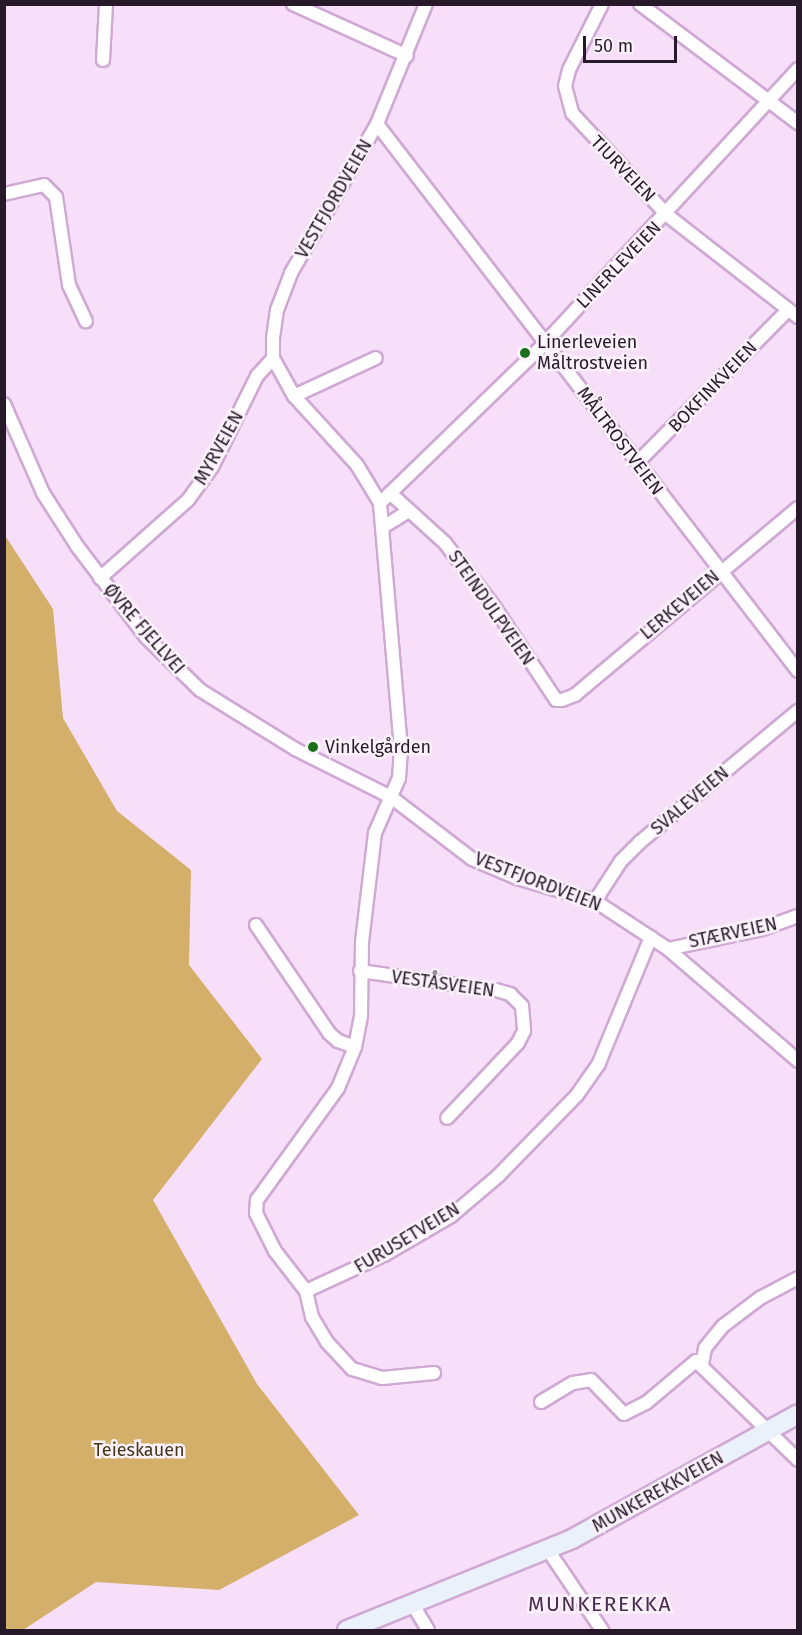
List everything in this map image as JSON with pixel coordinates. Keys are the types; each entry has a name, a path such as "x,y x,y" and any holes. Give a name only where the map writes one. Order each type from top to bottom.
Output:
{"main road":[{"name":"MUNKEREKKVEIEN","path":"347,1630 548,1550 798,1414"}],"street":[{"path":"103,60 106,4"},
{"path":"293,4 407,56"},
{"name":"VESTFJORDVEIEN","path":"273,358 278,310 291,273 377,124 407,56 426,4"},
{"name":"TIURVEIEN","path":"602,4 569,70 567,99 581,125 667,215 793,314"},
{"path":"640,4 798,123"},
{"name":"LINERLEVEIEN","path":"380,503 545,343 667,215 767,100 798,69"},
{"name":"MÅLTROSTVEIEN","path":"377,124 798,671"},
{"path":"4,194 44,185 56,197 69,285 86,321"},
{"name":"BOKFINKVEIEN","path":"637,463 793,314"},
{"path":"273,358 294,396 357,465 380,503 401,749 399,778 375,833 360,971 361,1015 356,1047 338,1088 257,1200 256,1213 275,1251 306,1291 307,1304 322,1334 352,1369 382,1378 434,1373"},
{"name":"MYRVEIEN","path":"100,578 188,500 212,467 257,376 273,358"},
{"path":"294,396 376,358"},
{"name":"ØVRE FJELLVEI","path":"4,404 43,493 100,578 165,659 200,690 295,749 391,797"},
{"name":"STEINDULPVEIEN","path":"390,493 468,571 556,700 562,700"},
{"name":"LERKEVEIEN","path":"562,700 575,695 798,508"},
{"path":"383,527 410,511"},
{"name":"SVALEVEIEN","path":"595,901 615,869 640,843 798,711"},
{"name":"VESTFJORDVEIEN","path":"391,797 472,859 517,878 595,901 651,937 798,1061"},
{"name":"STÆRVEIEN","path":"668,949 762,929 798,916"},
{"path":"256,925 329,1033 338,1041 356,1047"},
{"name":"FURUSETVEIEN","path":"306,1291 374,1260 451,1216 498,1176 577,1095 599,1063 651,937"},
{"name":"VESTÅSVEIEN","path":"360,971 496,990 510,994 522,1006 524,1031 518,1043 447,1118"},
{"path":"702,1364 705,1348 723,1326 760,1298 798,1278"},
{"path":"541,1402 573,1383 591,1380 624,1414 646,1403 691,1362 702,1364 798,1460"},
{"path":"548,1550 602,1630"},
{"path":"413,1605 428,1630"}],"green space":[{"name":"Teieskauen","path":"4,534 53,609 63,718 117,811 191,870 189,965 262,1059 153,1200 257,1384 359,1515 219,1590 96,1582 23,1630 4,1630"}],"place":[{"name":"Linerleveien Måltrostveien","path":"525,353"},
{"name":"Vinkelgården","path":"313,747"}],"district":[{"name":"MUNKEREKKA","path":"600,1604"}]}
